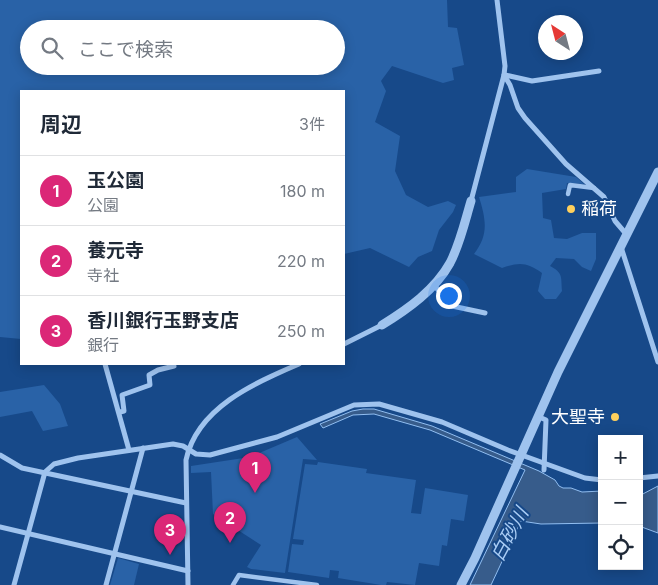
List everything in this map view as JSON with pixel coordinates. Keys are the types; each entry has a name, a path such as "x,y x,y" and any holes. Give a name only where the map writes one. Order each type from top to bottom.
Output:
{"street":[{"path":"345,344 382,325 406,310 434,284 450,263 458,246 504,75 497,0"},
{"path":"504,75 532,81 599,71"},
{"path":"504,75 510,85 518,108 525,118 566,164 604,196 615,221 627,235"},
{"path":"461,585 537,416 658,172"},
{"path":"568,194 570,185 594,188"},
{"path":"621,247 658,362"},
{"path":"434,284 452,306 485,312"},
{"path":"105,365 130,450"},
{"path":"188,585 186,460 188,450 204,422 220,408 257,382 297,365"},
{"path":"120,412 124,410 122,396 150,385 149,375 158,370 174,366"},
{"path":"14,585 45,472 54,464 173,444 183,446 196,454 210,455 277,436 354,405 379,404 442,422 518,461 598,480"},
{"path":"537,416 546,420 545,467"},
{"path":"106,585 143,448"},
{"path":"0,455 22,468 186,503"},
{"path":"643,478 658,476"},
{"path":"0,527 188,571"},
{"path":"233,585 239,575 317,585"}],"shaded area":[{"path":"0,0 447,0 448,27 457,28 464,65 452,68 454,80 443,83 392,66 381,81 386,91 375,122 400,136 395,171 406,195 428,207 448,201 456,205 439,230 432,251 418,257 409,267 370,248 345,254 345,90 20,90 20,339 0,337"},
{"path":"527,169 576,177 584,184 567,183 566,189 542,193 543,218 551,220 554,238 567,239 582,233 596,233 596,259 591,271 582,267 574,259 556,258 550,266 559,273 561,278 562,291 556,299 545,299 538,291 542,273 537,269 523,264 502,268 474,254 482,240 485,227 479,197 516,192 516,177"},
{"path":"44,385 60,404 68,426 43,431 32,411 0,417 0,392"},
{"path":"297,437 317,460 303,459 285,573 251,569 247,567 261,545 213,514 211,472 191,473 191,466 250,457"},
{"path":"318,462 367,469 366,473 416,480 411,513 421,514 425,488 468,495 464,521 451,519 447,546 442,545 439,566 419,563 415,585 387,582 386,585 381,585 338,578 339,571 330,570 329,578 288,572 292,544 303,545 304,540 293,539 305,464 317,465"},
{"path":"118,558 139,564 134,585 110,585"}],"water":[{"name":"白砂川","path":"374,409 432,426 539,471 555,480 563,488 571,488 582,492 598,491 598,523 541,524 521,521 491,585 470,585 525,470 430,430 374,414 353,415 323,428 320,424 352,411"},
{"path":"658,486 658,533 643,527 643,494"}],"place":[{"name":"稲荷","path":"571,209"},
{"name":"大聖寺","path":"615,417"},
{"name":"玉公園","path":"255,493"},
{"name":"養元寺","path":"230,543"},
{"name":"香川銀行玉野支店","path":"170,555"}]}
